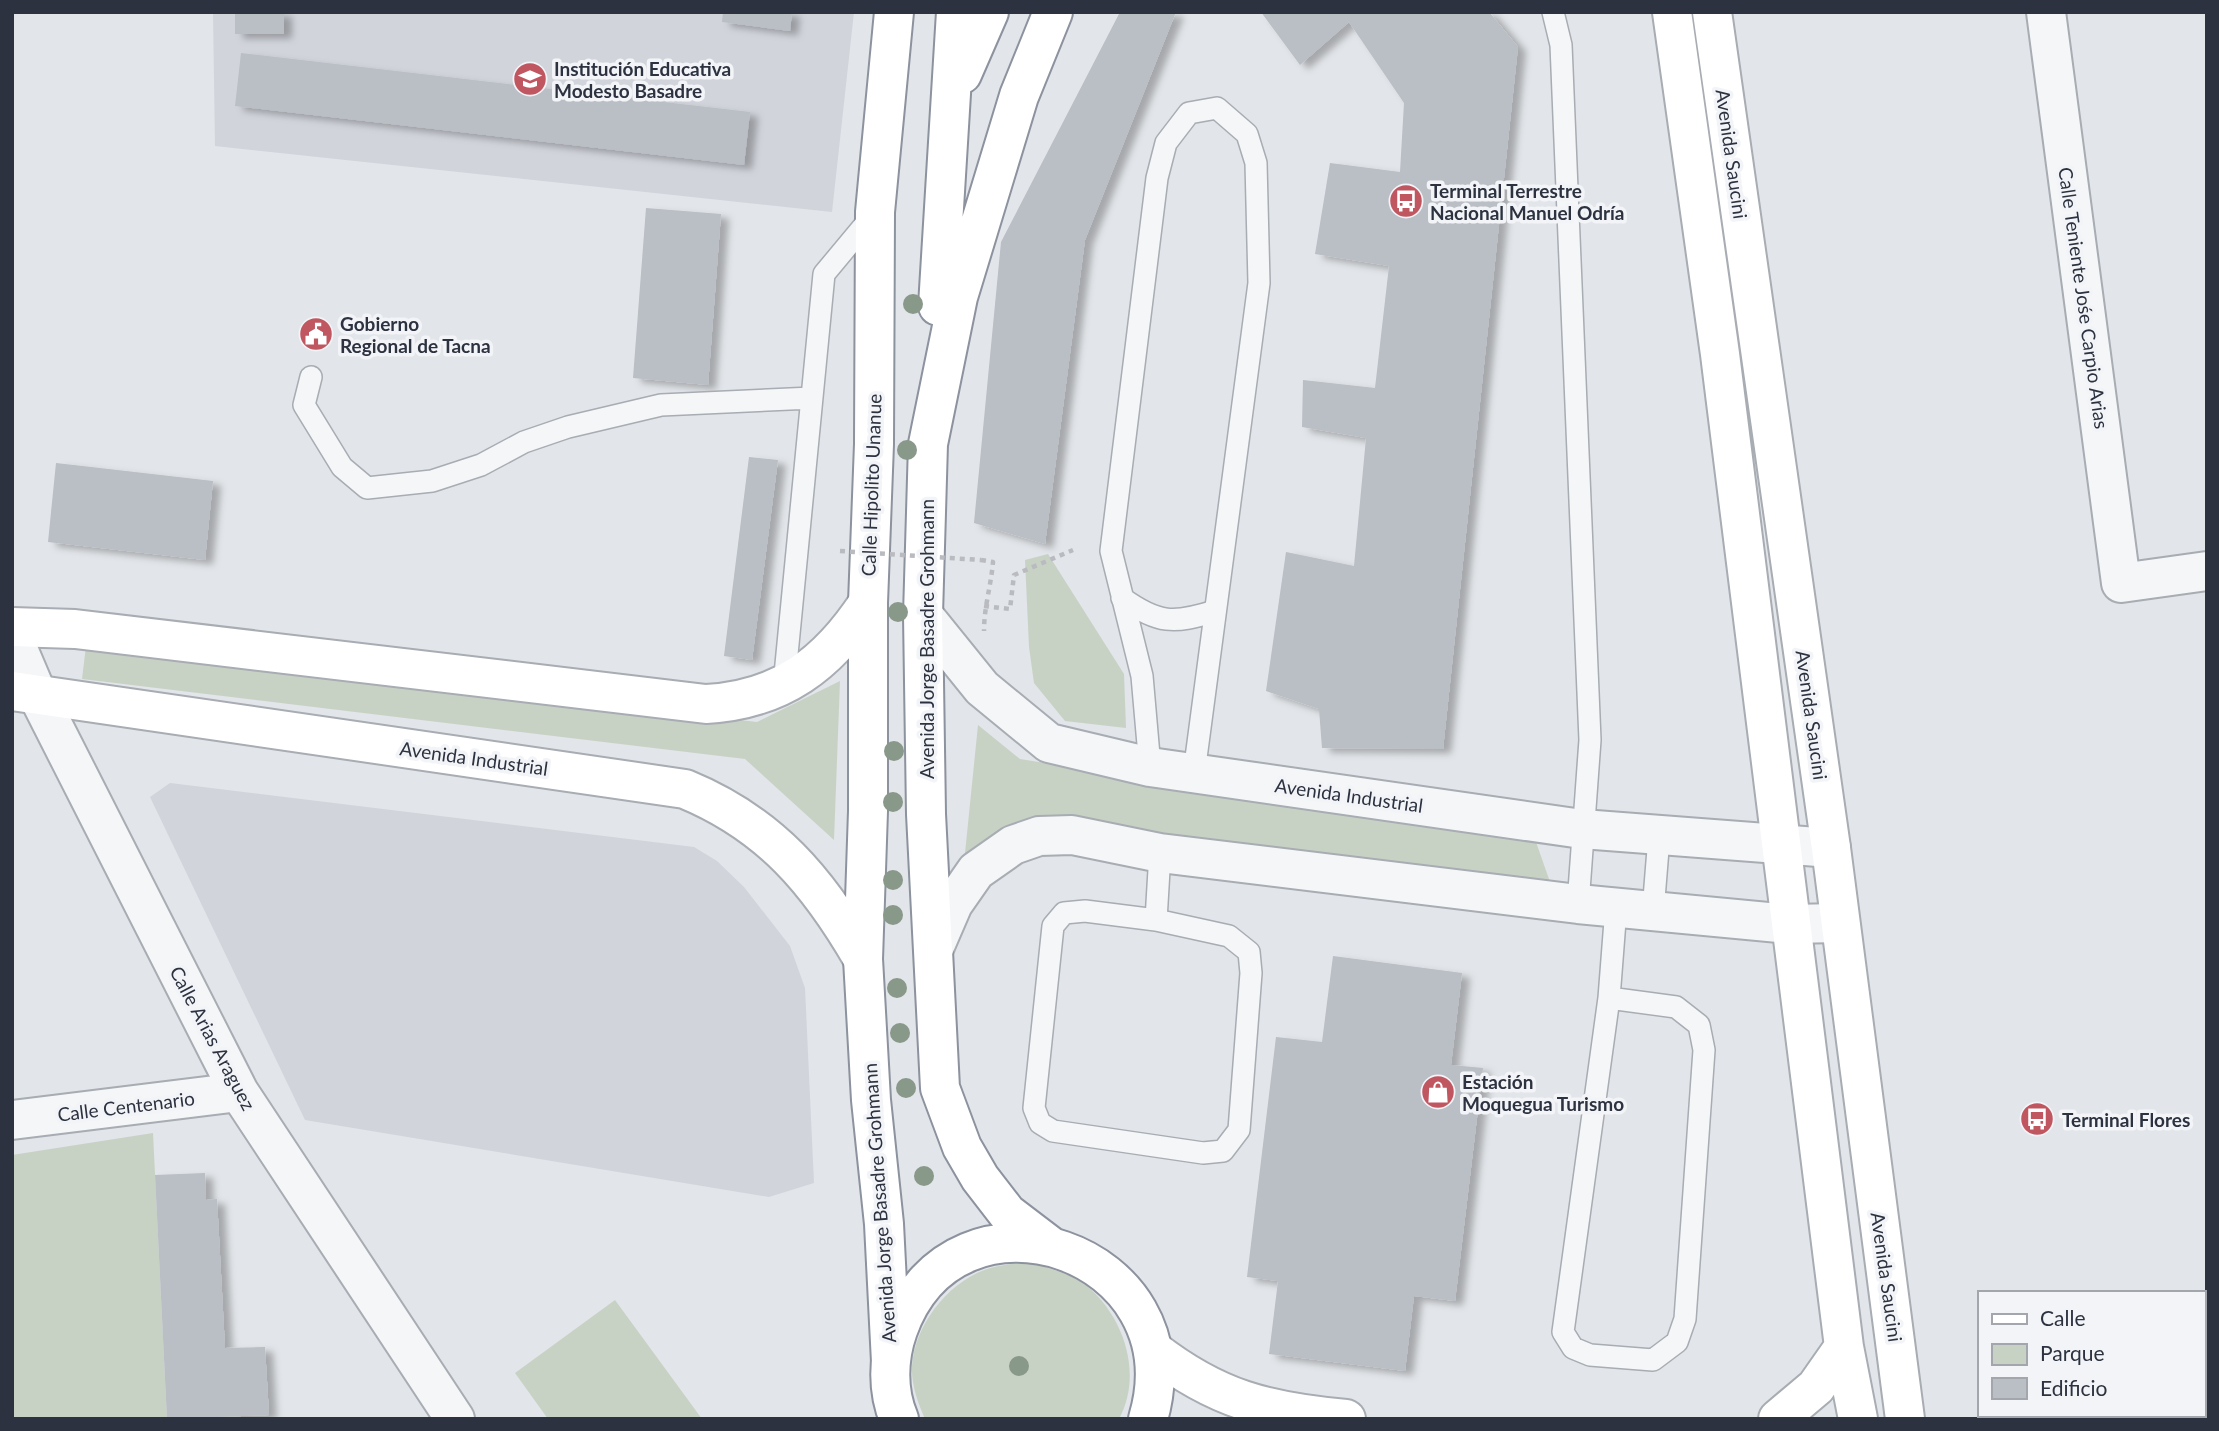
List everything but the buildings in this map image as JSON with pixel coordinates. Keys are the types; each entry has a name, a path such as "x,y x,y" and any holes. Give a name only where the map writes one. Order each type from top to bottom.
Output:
{"main road":[{"name":"Calle Hipolito Unanue","path":"863,959 868,811 868,603 874,444 876,212 894,12"},
{"path":"929,444 954,92 956,12"},
{"path":"954,92 989,12"},
{"name":"Avenida Jorge Basadre Grohmann","path":"1049,1245 1007,1213 980,1178 962,1147 940,1088 926,814 923,615 929,444 958,298 1019,96 1053,12"},
{"name":"Avenida Saucini","path":"1672,12 1709,268 1844,1347 1858,1419"},
{"name":"Avenida Saucini","path":"1712,12 1831,848 1905,1419"},
{"path":"1709,268 1748,264"},
{"path":"1720,354 1760,351"},
{"path":"12,627 75,629 706,704 733,702 783,685 816,665 846,636 868,603"},
{"name":"Avenida Industrial","path":"25,693 685,789 720,804 763,833 802,868 835,909 863,959"},
{"name":"Avenida Jorge Basadre Grohmann","path":"863,959 871,1100 884,1224 891,1362 898,1417"},
{"path":"891,1362 903,1317 928,1282 945,1267 964,1256 995,1245 1027,1242 1049,1245 1091,1261 1109,1274 1138,1308 1153,1350 1156,1375 1148,1419"},
{"path":"1778,1419 1816,1387 1844,1347"},
{"path":"1153,1350 1180,1371 1242,1402 1296,1415 1346,1419"}],"street":[{"name":"Calle Teniente Jośe Carpio Arias","path":"2046,12 2121,583 2207,571"},
{"name":"Avenida Industrial","path":"923,615 982,688 1049,743 1150,767 1582,829 1659,837 1831,848"},
{"name":"Calle Arias Araguez","path":"12,635 25,693 239,1092 455,1419"},
{"path":"934,948 953,904 976,871 1013,845 1039,836 1072,835 1160,852 1578,904 1789,924 1840,923"},
{"name":"Calle Centenario","path":"12,1120 239,1092"}],"lane":[{"path":"1553,12 1561,46 1590,740 1578,904"},
{"path":"1150,767 1142,677 1111,551 1157,177 1166,143 1189,113 1217,108 1247,134 1256,163 1259,283 1194,773"},
{"path":"783,685 824,274 876,212"},
{"path":"311,377 304,405 342,467 367,488 432,481 481,466 524,442 568,427 661,405 812,398"},
{"path":"1122,598 1147,616 1180,622 1215,611"},
{"path":"1609,998 1676,1007 1699,1025 1704,1050 1685,1319 1676,1342 1653,1360 1590,1355 1573,1348 1563,1332 1609,998 1634,909 1659,837"},
{"path":"1156,920 1160,852"},
{"path":"1085,911 1156,920 1229,936 1249,952 1251,973 1238,1130 1223,1151 1203,1153 1053,1131 1040,1123 1034,1108 1053,926 1064,914 1085,911"}],"path":[{"path":"984,606 1010,609 1014,575 1073,550"},
{"path":"840,551 993,562 990,592"}],"shaded area":[{"name":"Institución Educativa Modesto Basadre","path":"213,12 854,12 832,212 215,146"},
{"path":"170,783 694,847 717,861 744,887 790,946 805,988 814,1183 769,1197 305,1120 150,797"}],"green space":[{"path":"1048,554 1124,674 1126,728 1065,721 1034,683 1029,647 1025,560"},
{"path":"86,646 757,722 840,681 834,840 745,759 82,679"},
{"path":"978,725 1020,759 1536,842 1550,882 1036,825 964,863"},
{"path":"153,1133 167,1419 12,1419 12,1155"},
{"path":"1037,1264 1083,1283 1109,1310 1119,1327 1129,1364 1130,1383 1119,1419 925,1419 914,1386 912,1366 921,1332 930,1315 955,1287 971,1276 1005,1265"},
{"path":"615,1300 702,1419 548,1419 515,1373"}],"place":[{"name":"Institución Educativa Modesto Basadre","path":"530,79"},
{"name":"Terminal Terrestre Nacional Manuel Odría","path":"1406,201"},
{"name":"Gobierno Regional de Tacna","path":"316,334"},
{"name":"Estación Moquegua Turismo","path":"1438,1092"},
{"name":"Terminal Flores","path":"2037,1119"}]}
